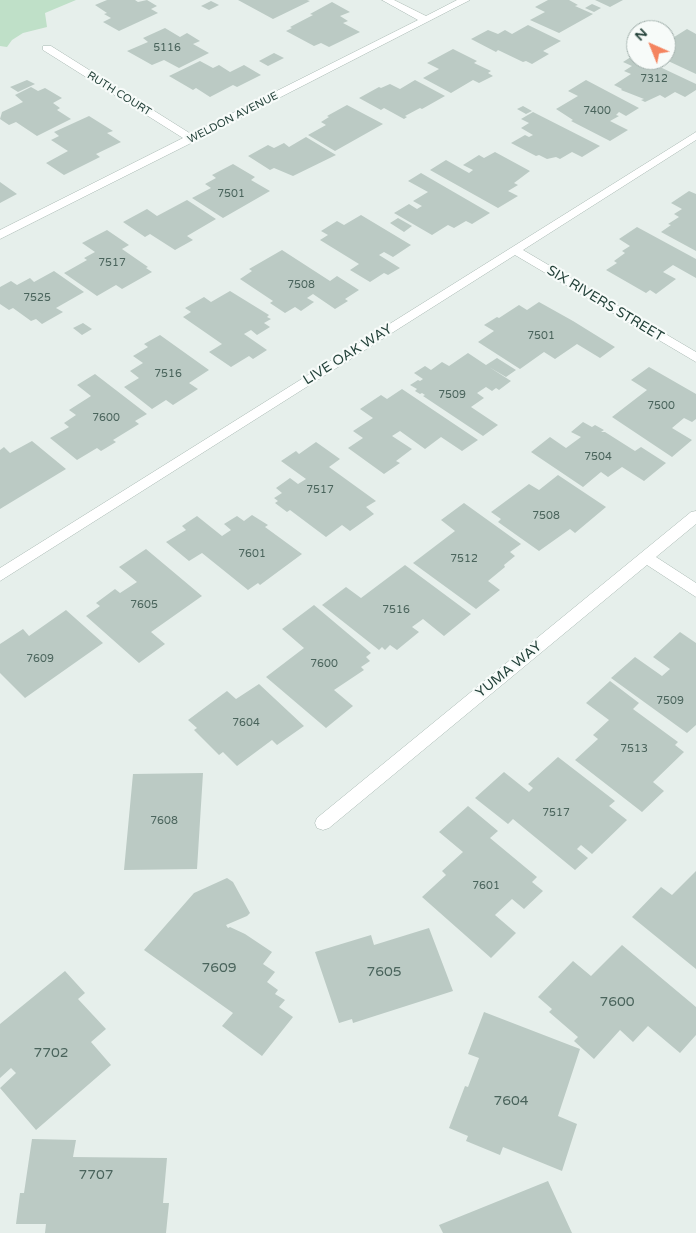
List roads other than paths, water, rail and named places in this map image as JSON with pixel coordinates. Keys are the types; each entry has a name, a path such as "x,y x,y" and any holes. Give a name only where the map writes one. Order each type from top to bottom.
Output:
{"street":[{"path":"387,0 426,20"},
{"name":"WELDON AVENUE","path":"0,235 465,0"},
{"name":"RUTH COURT","path":"47,48 191,139"},
{"name":"LIVE OAK WAY","path":"0,575 696,135"},
{"name":"SIX RIVERS STREET","path":"515,250 696,358"},
{"name":"YUMA WAY","path":"323,823 696,516"},
{"path":"646,557 696,591"}]}
